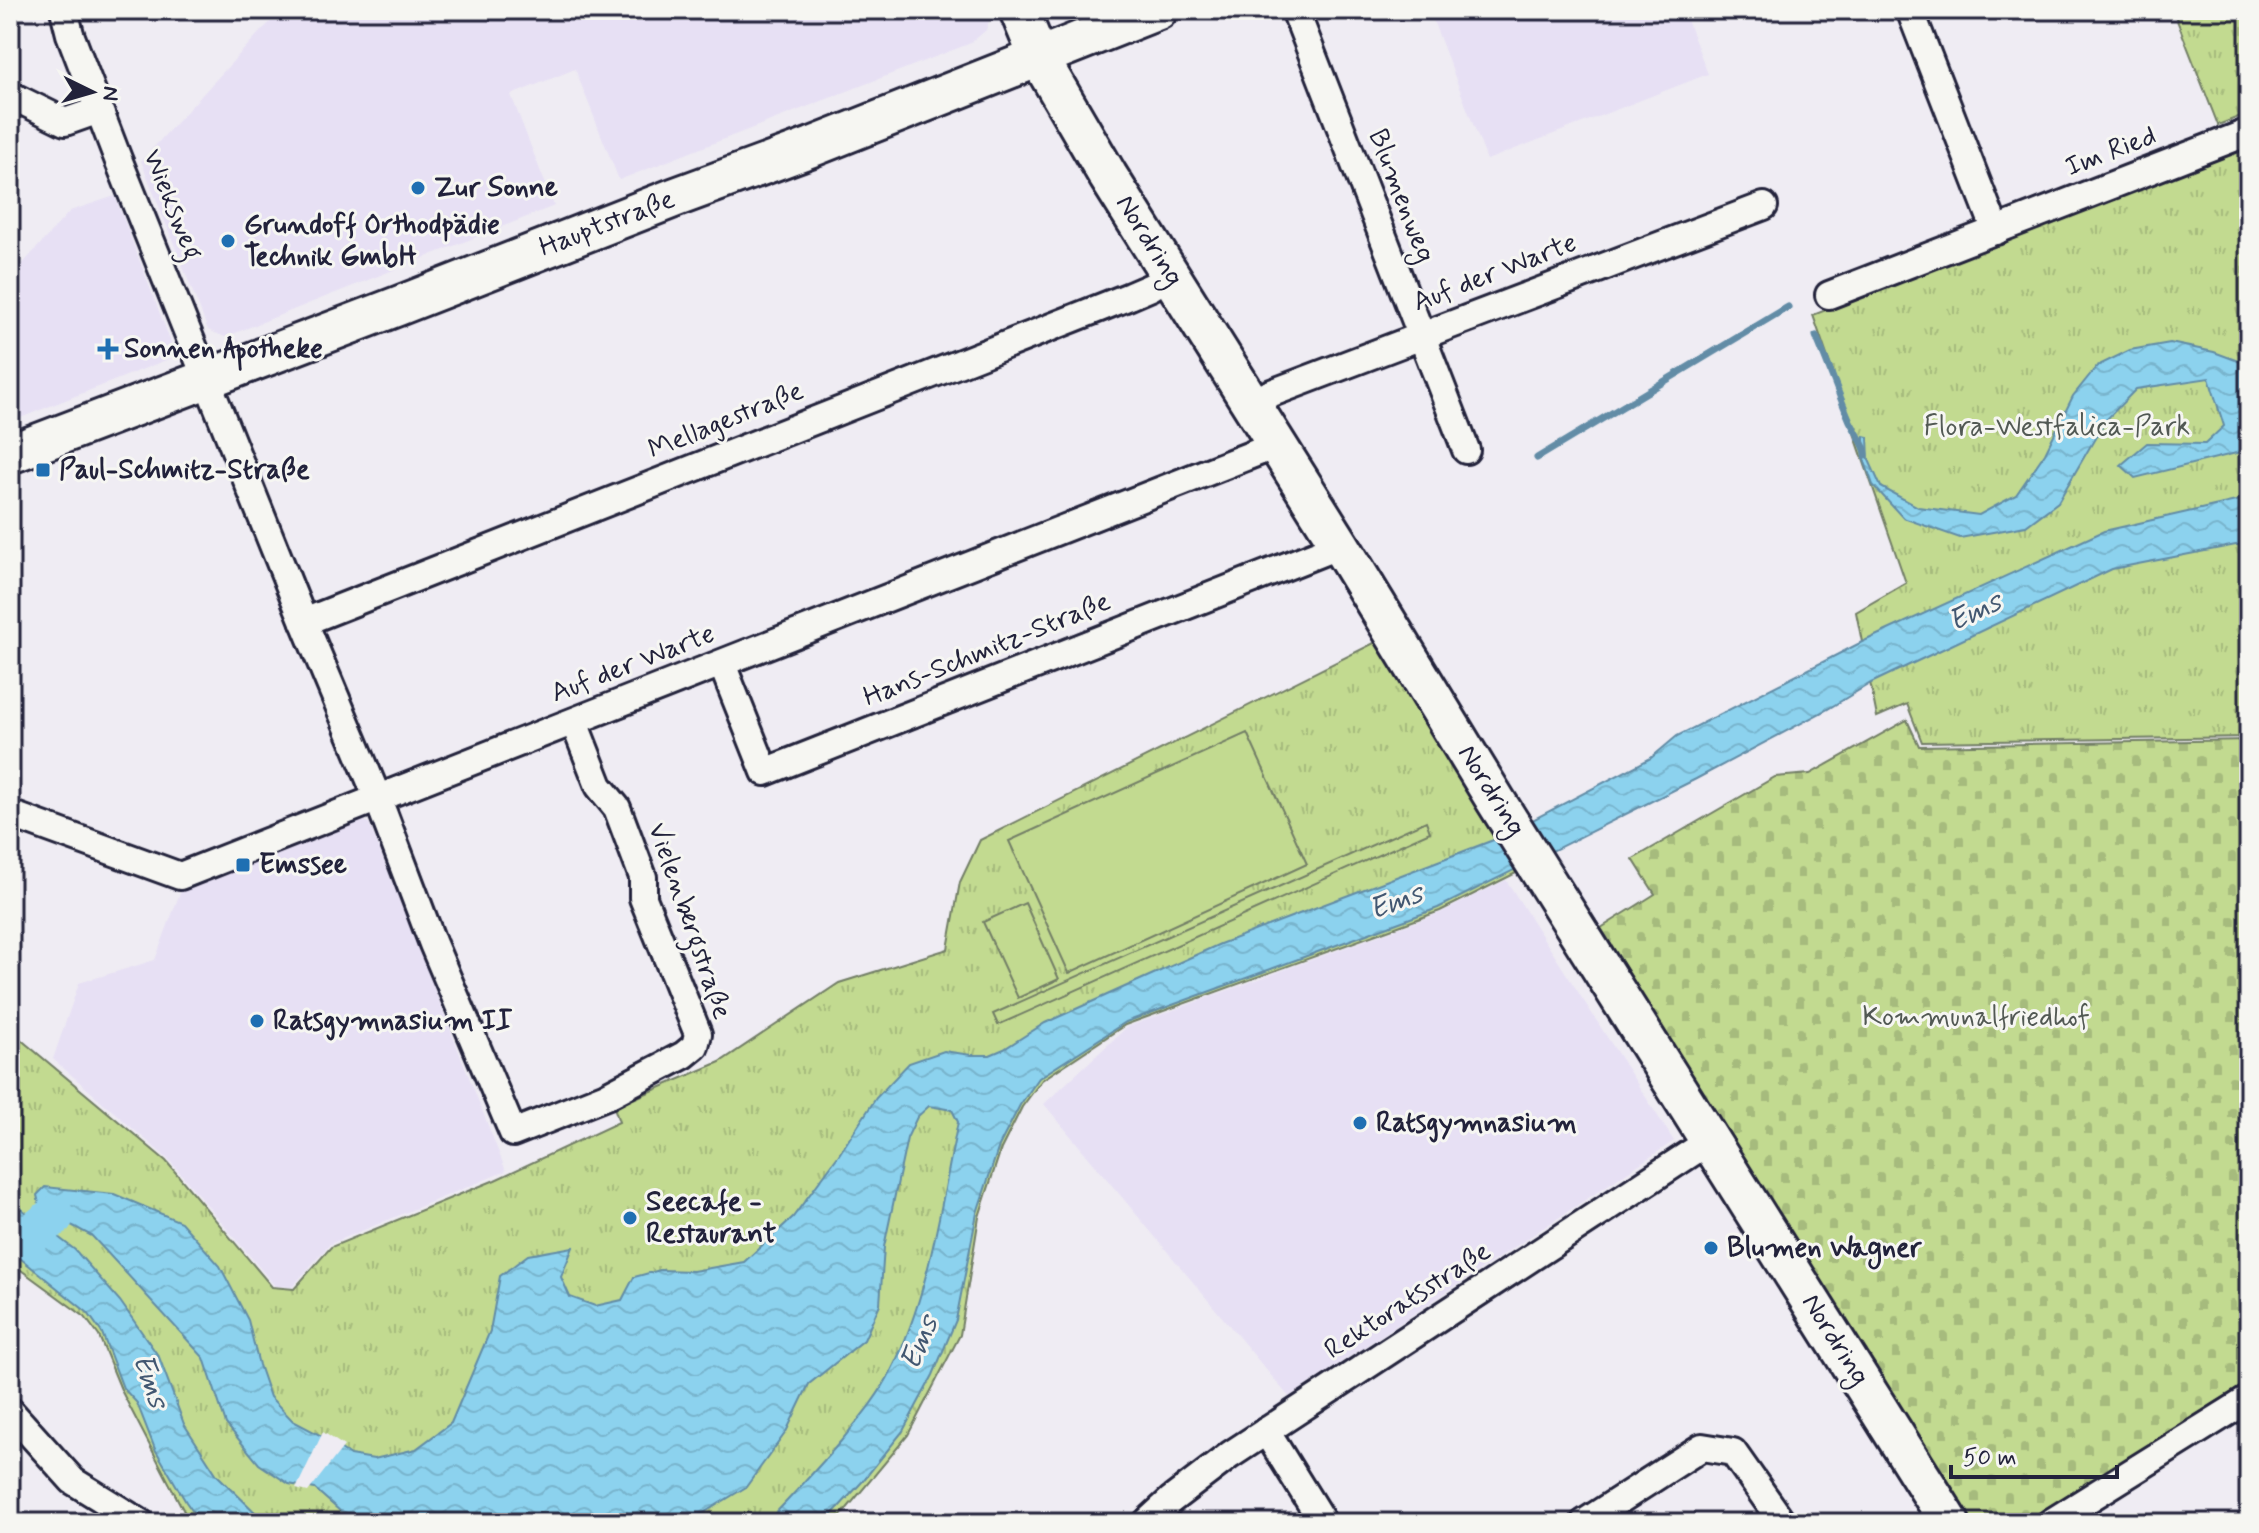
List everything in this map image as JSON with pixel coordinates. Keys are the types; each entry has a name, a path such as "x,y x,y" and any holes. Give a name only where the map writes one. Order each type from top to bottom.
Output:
{"main road":[{"name":"Nordring","path":"1019,10 1038,56 1108,176 1950,1523"},
{"name":"Hauptstraße","path":"10,454 812,147 1158,10"}],"street":[{"name":"Wieksweg","path":"64,10 99,110 208,378"},
{"name":"Blumenweg","path":"1295,10 1466,450"},
{"path":"1910,10 1996,231"},
{"path":"10,95 65,122 99,110"},
{"name":"Im Ried","path":"1829,295 2249,132"},
{"name":"Auf der Warte","path":"1251,404 1269,394 1764,206"},
{"name":"Mellagestraße","path":"304,622 1130,296 1170,275"},
{"path":"208,378 378,799"},
{"name":"Auf der Warte","path":"10,814 180,876 1276,443"},
{"name":"Hans-Schmitz-Straße","path":"722,664 765,772 1340,545"},
{"name":"Vielenbergstraße","path":"378,799 433,944 513,1133 606,1096 684,1055 695,1046 698,1034 643,898 643,877 617,808 599,786 574,722"},
{"name":"Rektoratsstraße","path":"1146,1523 1230,1455 1711,1140"},
{"path":"2050,1523 2249,1399"},
{"path":"10,1411 73,1481 141,1523"},
{"path":"1266,1431 1323,1523"},
{"path":"1584,1523 1702,1447 1733,1452 1783,1523"}],"shaded area":[{"path":"283,10 992,12 986,30 971,43 619,180 575,69 511,95 554,206 225,337 208,330 141,161"},
{"path":"1429,10 1683,10 1708,74 1487,160"},
{"path":"115,196 173,348 166,360 10,422 10,278 70,211"},
{"name":"Ratsgymnasium II","path":"362,820 369,823 506,1171 330,1244 292,1287 275,1286 170,1161 53,1059 79,983 155,960 181,890"},
{"name":"Ratsgymnasium","path":"1506,880 1674,1141 1289,1397 1044,1104 1127,1027 1440,913"}],"green space":[{"path":"2173,10 2249,10 2249,113 2218,125"},
{"name":"Flora-Westfalica-Park","path":"2249,144 2249,737 1922,742 1907,704 1877,717 1856,612 1906,583 1813,315"},
{"path":"1376,642 1516,873 1440,911 1125,1025 1042,1080 1022,1107 1001,1149 979,1217 960,1335 908,1435 835,1523 190,1523 122,1392 99,1336 85,1317 10,1262 10,1037 13,1033 166,1161 272,1287 294,1289 331,1247 495,1180 619,1122 614,1107 720,1062 839,983 948,949 960,882 980,840"},
{"name":"Kommunalfriedhof","path":"1907,720 1919,746 2249,740 2249,1381 2026,1523 1974,1523 1601,928 1655,894 1633,859 1775,777 1810,774"},
{"path":"1247,733 1307,864 1069,973 1009,841"},
{"path":"1426,821 1430,832 998,1025 993,1014"},
{"path":"1025,903 1059,979 1018,998 983,922"}],"water":[{"path":"2170,343 2214,352 2249,365 2249,450 2135,478 2121,465 2147,443 2205,444 2224,426 2209,378 2136,389 2105,421 2058,502 2026,526 1960,538 1903,518 1873,485 1864,459 1864,436 1868,437 1869,460 1881,487 1918,507 1979,515 2016,495 2045,453 2073,396 2097,366 2130,350"},
{"name":"Ems","path":"2249,498 2249,544 2112,569 1871,683 1696,779 1438,908 1126,1022 1039,1078 1020,1105 999,1146 977,1213 956,1320 933,1375 903,1431 824,1523 766,1523 823,1462 868,1407 886,1380 904,1342 924,1281 939,1217 958,1122 952,1110 929,1106 917,1117 907,1138 884,1247 880,1304 864,1340 809,1384 786,1432 746,1487 687,1523 391,1523 340,1511 315,1489 289,1484 259,1464 226,1424 204,1358 92,1236 54,1216 39,1204 37,1195 45,1187 114,1194 181,1222 220,1266 248,1320 270,1397 293,1421 350,1455 374,1459 416,1449 451,1423 490,1331 500,1276 528,1255 573,1247 561,1277 570,1297 595,1306 622,1300 634,1277 660,1270 693,1271 744,1262 793,1217 876,1098 909,1063 944,1051 990,1055 1045,1023 1220,944 1496,839 1651,758 1677,736 1862,642 2104,531"},
{"name":"Ems","path":"10,1200 75,1250 120,1301 159,1357 184,1424 217,1475 266,1523 201,1523 155,1449 137,1403 123,1388 102,1333 88,1313 10,1250"}],"pier":[{"path":"323,1432 344,1446 308,1492 296,1489"}],"waterway":[{"path":"1537,458 1788,307"},
{"path":"1816,336 1866,455"},
{"path":"27,1238 54,1216"}],"place":[{"name":"Zur Sonne","path":"418,188"},
{"name":"Grundoff Orthodpädie Technik GmbH","path":"228,241"},
{"name":"Sonnen Apotheke","path":"108,349"},
{"name":"Paul-Schmitz-Straße","path":"43,470"},
{"name":"Emssee","path":"243,865"},
{"name":"Ratsgymnasium II","path":"257,1021"},
{"name":"Ratsgymnasium","path":"1360,1123"},
{"name":"Seecafe - Restaurant","path":"630,1218"},
{"name":"Blumen Wagner","path":"1711,1248"}]}
